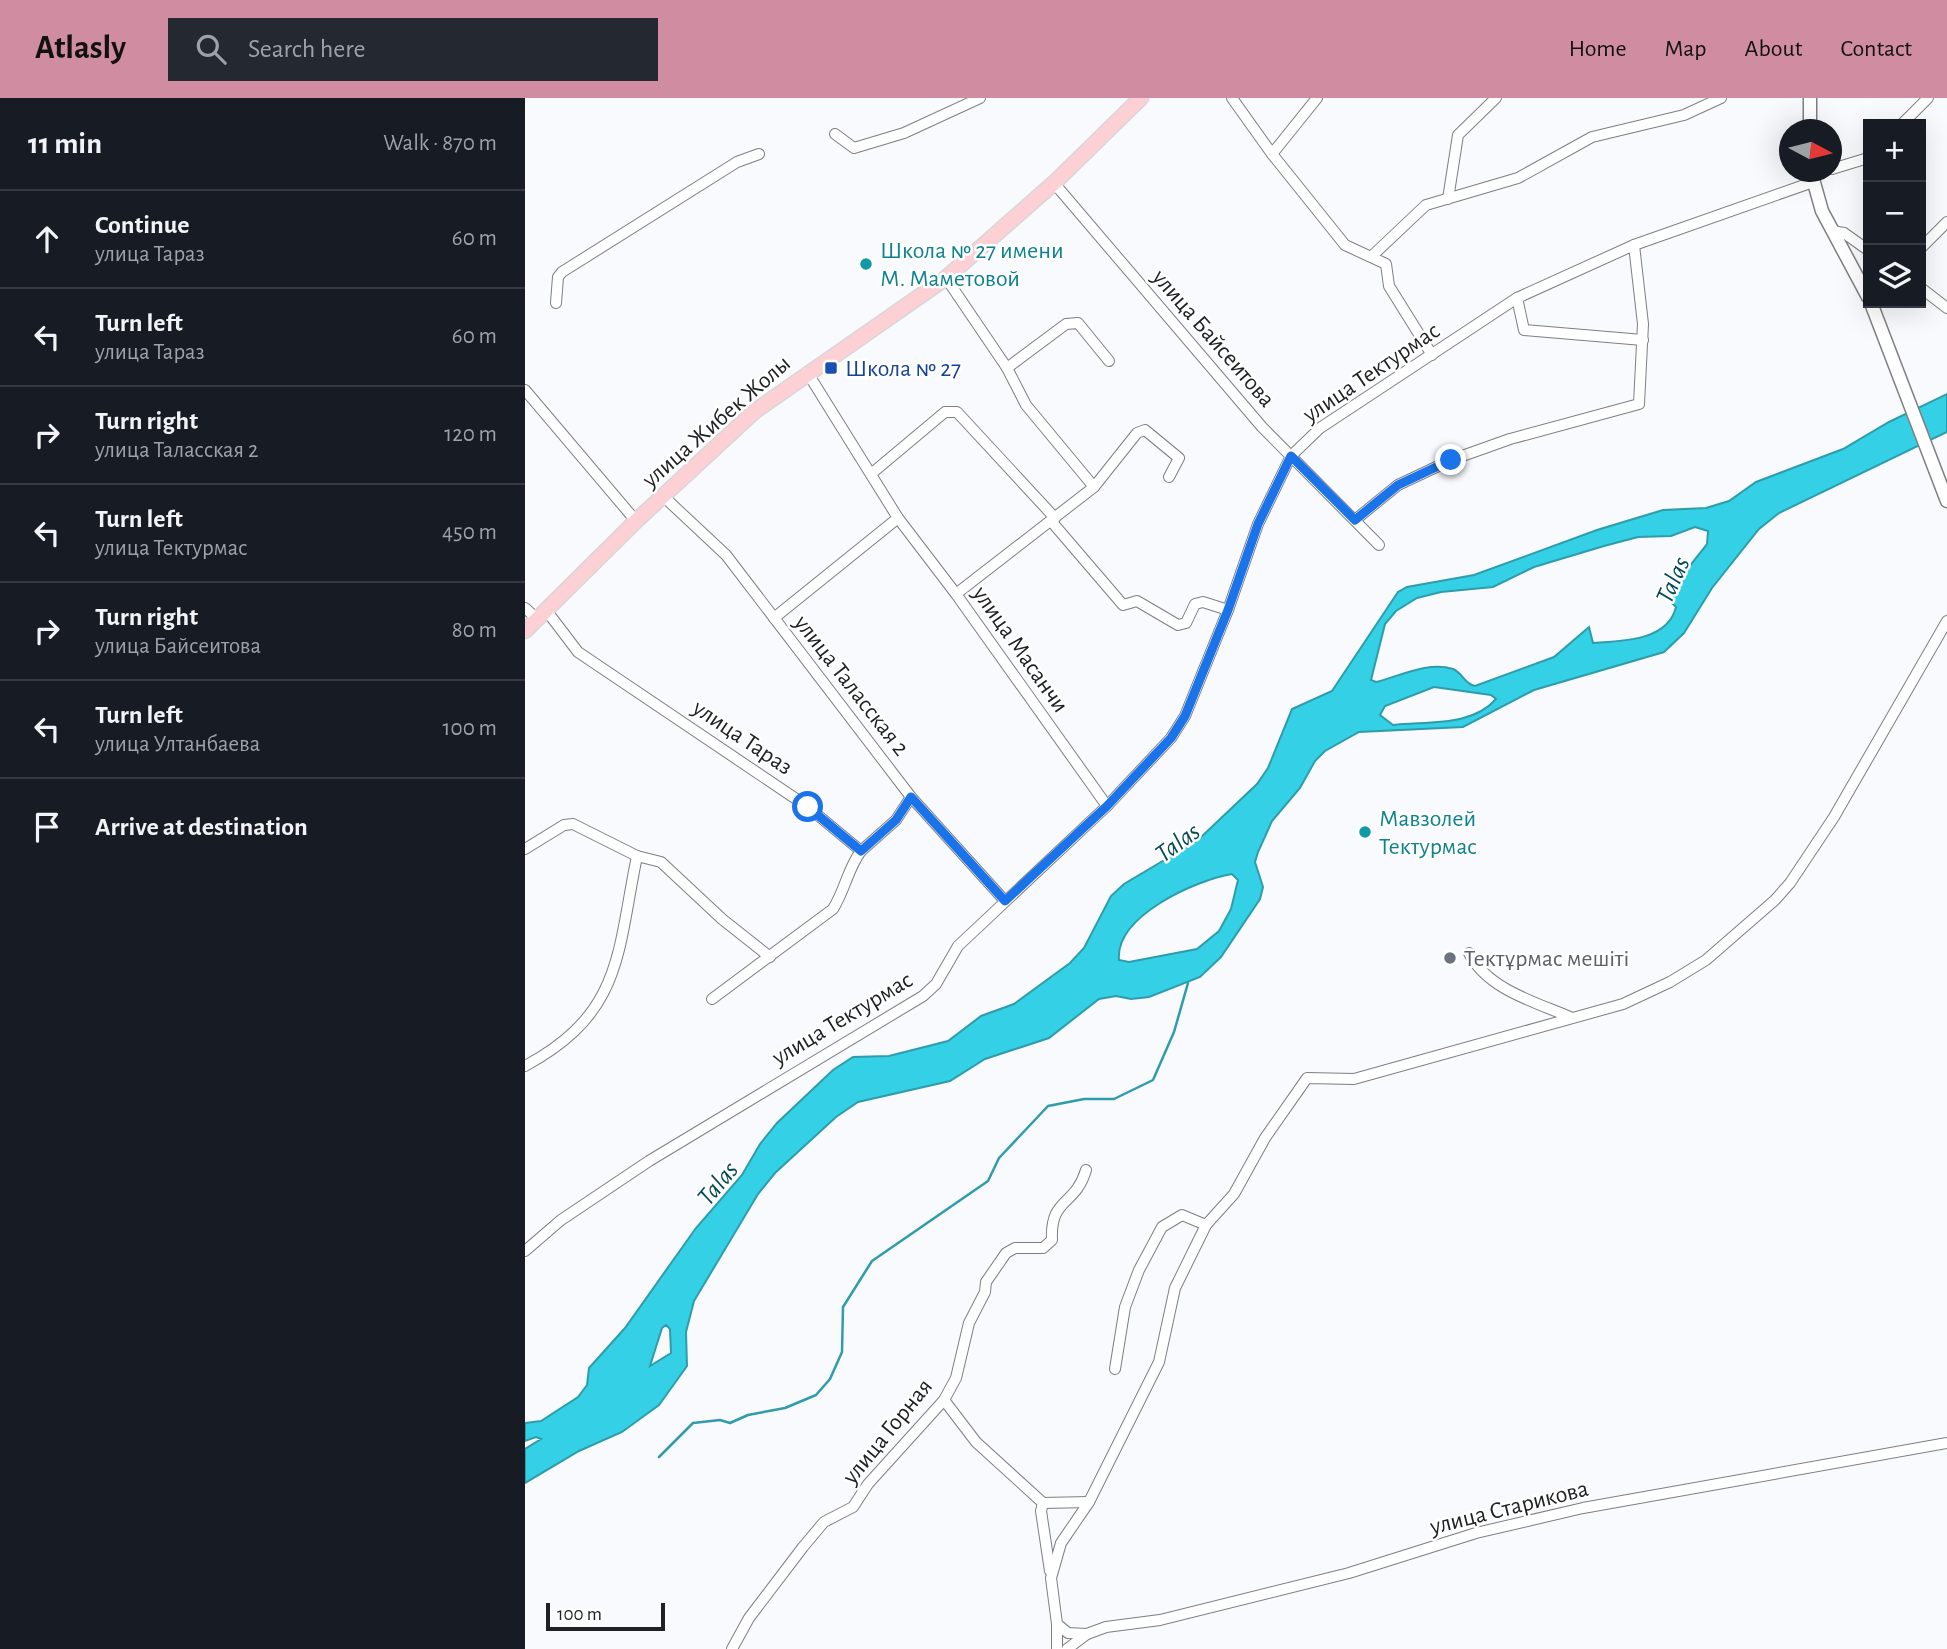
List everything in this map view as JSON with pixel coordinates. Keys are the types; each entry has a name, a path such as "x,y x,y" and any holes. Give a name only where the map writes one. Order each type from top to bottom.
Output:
{"main road":[{"name":"улица Жибек Жолы","path":"525,631 636,521 755,411 807,372 946,278 1054,183 1141,98"}],"street":[{"path":"835,134 855,148 904,133 980,98"},
{"path":"1232,98 1272,155 1345,245 1386,264 1389,286 1432,355"},
{"path":"1272,155 1317,98"},
{"path":"1448,199 1458,135 1496,98"},
{"path":"1373,256 1419,210 1518,178 1592,137 1684,116 1721,98"},
{"path":"1809,119 1810,98"},
{"path":"1907,119 1928,98"},
{"path":"556,303 558,277 562,272 737,162 759,154"},
{"path":"1842,167 1863,161"},
{"name":"улица Тектурмас","path":"525,1251 561,1220 649,1161 923,996 936,984 958,946 1107,806 1171,738 1185,716 1228,610 1258,524 1291,456 1320,428 1517,298 1635,245 1796,182"},
{"path":"1816,182 1832,231 1863,288"},
{"name":"улица Байсеитова","path":"1054,183 1262,427 1379,545"},
{"path":"1923,245 1947,222"},
{"path":"1832,231 1844,233 1863,246"},
{"path":"1355,520 1398,485 1451,460 1510,439 1639,404 1643,340 1635,245"},
{"path":"946,278 1007,368 1025,405 1094,487"},
{"path":"1926,292 1947,308"},
{"path":"1517,298 1524,330 1643,340"},
{"path":"1873,308 1947,501"},
{"path":"1007,368 1066,324 1077,323 1109,361"},
{"name":"улица Масанчи","path":"807,372 898,518 956,594 1107,806"},
{"path":"525,390 636,521"},
{"path":"871,474 945,412 952,410 957,412 1053,519 1123,606 1137,601 1178,625 1186,623 1195,604 1203,602 1228,610"},
{"path":"956,594 1094,487 1137,433 1145,430 1179,458 1169,477"},
{"name":"улица Таласская 2","path":"663,496 726,555 911,797 1005,901"},
{"path":"774,618 898,518"},
{"name":"улица Тараз","path":"525,608 542,615 578,652 808,807 861,851"},
{"path":"1051,1578 1061,1543 1089,1502 1159,1362 1175,1288 1206,1225 1234,1194 1265,1138 1307,1078 1354,1079 1623,1004 1670,982 1706,960 1775,900 1834,817 1947,621"},
{"path":"712,999 833,909 845,891 853,861 896,820 911,797"},
{"path":"525,849 565,825 573,824 638,856 661,862 722,919 769,957"},
{"path":"525,1066 564,1043 593,1014 611,977 629,914 638,856"},
{"path":"1469,953 1483,973 1495,982 1570,1017"},
{"name":"улица Горная","path":"732,1649 749,1618 824,1522 853,1507 868,1484 944,1400 956,1378 969,1323 985,1292 986,1283 1006,1253 1015,1248 1043,1248 1052,1240 1051,1222 1058,1207 1080,1190 1086,1170"},
{"path":"1115,1369 1125,1307 1139,1269 1162,1227 1182,1215 1206,1225"},
{"path":"944,1400 976,1441 1044,1503 1089,1502"},
{"name":"улица Старикова","path":"1087,1634 1106,1627 1160,1620 1349,1573 1476,1533 1583,1508 1947,1444"},
{"path":"1044,1503 1041,1511 1057,1624 1057,1649"},
{"path":"1057,1624 1068,1633 1087,1634"},
{"path":"1067,1649 1087,1634"}],"water":[{"path":"1947,394 1947,432 1779,513 1759,529 1712,588 1684,633 1664,652 1534,690 1463,727 1359,732 1325,751 1315,761 1300,788 1272,821 1258,852 1255,862 1263,887 1260,899 1221,957 1200,977 1149,997 1131,999 1116,996 1099,999 1049,1038 985,1059 950,1081 858,1102 836,1117 775,1173 758,1194 694,1301 686,1332 687,1366 659,1405 622,1432 579,1451 525,1483 525,1449 541,1439 536,1437 525,1441 525,1423 541,1421 578,1397 587,1385 589,1368 625,1328 696,1228 742,1175 760,1144 777,1123 833,1070 853,1057 889,1056 948,1041 981,1016 1014,1004 1070,963 1084,948 1111,896 1124,884 1198,840 1257,784 1268,768 1292,709 1332,691 1398,592 1407,587 1474,575 1597,530 1663,510 1706,508 1729,501 1756,482 1843,449 1889,422","holes":["1695,527 1708,531 1707,544 1670,591 1669,600 1676,607 1671,618 1664,627 1654,633 1630,640 1593,643 1589,627 1554,657 1475,686 1453,669 1443,667 1414,670 1376,682 1371,680 1385,624 1396,611 1417,598 1441,592 1493,587 1534,567 1604,546 1638,537 1671,536","1434,687 1491,695 1496,699 1486,708 1462,718 1393,725 1380,715 1385,706","1232,874 1238,880 1231,909 1219,931 1197,949 1129,962 1119,960 1121,944 1130,929 1144,915 1179,892","666,1325 670,1329 671,1353 650,1366 662,1328"]}],"waterway":[{"path":"659,1457 693,1423 720,1420 730,1423 748,1415 785,1408 816,1395 830,1379 842,1352 843,1307 872,1261 988,1181 999,1158 1048,1106 1084,1099 1114,1099 1153,1080 1174,1032 1188,983"}],"place":[{"name":"Школа № 27 имени М. Маметовой","path":"866,264"},
{"name":"Школа № 27","path":"831,368"},
{"name":"Мавзолей Тектурмас","path":"1365,832"},
{"name":"Тектұрмас мешіті","path":"1450,958"}],"route":[{"path":"808,807 861,851 896,820 911,797 966,854 1005,901 1107,806 1171,738 1185,716 1228,610 1258,524 1291,456 1355,520 1398,485 1451,460"}],"water label":[{"name":"Talas","path":"1672,580"},
{"name":"Talas","path":"1177,842"},
{"name":"Talas","path":"717,1183"}]}
